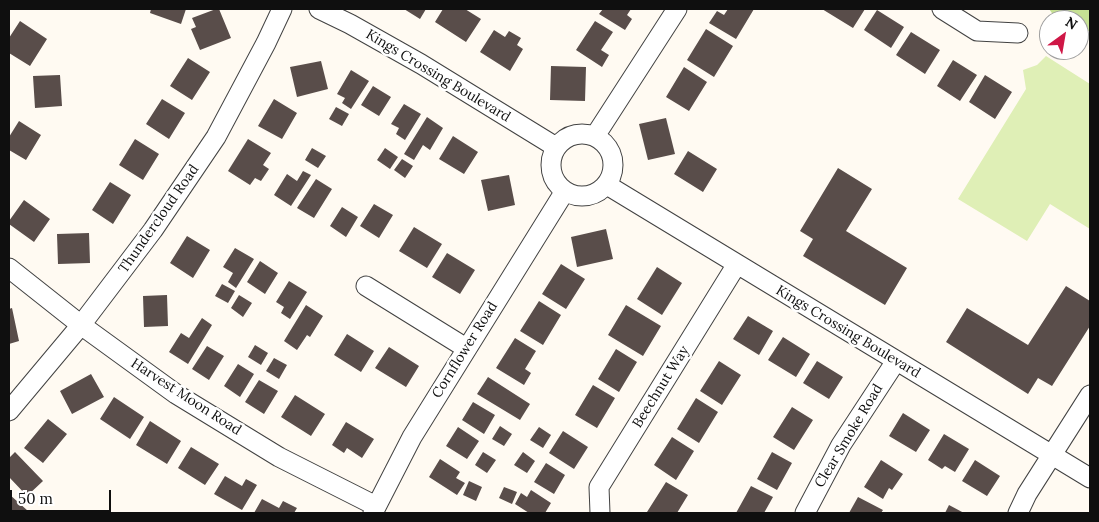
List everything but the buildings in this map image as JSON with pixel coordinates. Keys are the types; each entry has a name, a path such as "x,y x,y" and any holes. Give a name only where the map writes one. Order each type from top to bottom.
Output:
{"street":[{"name":"Thundercloud Road","path":"9,411 80,325 153,230 216,137 282,9"},
{"name":"Kings Crossing Boulevard","path":"319,9 350,24 421,64 556,147"},
{"path":"595,136 677,9"},
{"path":"942,9 977,31 1018,33"},
{"path":"573,134 595,136 606,145 613,158 613,172 607,185 587,196 565,191 554,179 550,163 556,147 573,134"},
{"name":"Kings Crossing Boulevard","path":"607,185 1090,478"},
{"name":"Cornflower Road","path":"374,509 412,437 565,191"},
{"name":"Beechnut Way","path":"600,513 599,487 737,264"},
{"name":"Harvest Moon Road","path":"9,268 80,325 176,394 280,457 374,509"},
{"path":"366,286 466,348"},
{"name":"Clear Smoke Road","path":"805,513 841,445 896,360"},
{"path":"1018,513 1027,494 1090,395"}],"green space":[{"path":"1090,9 1090,31 1089,10 1050,10"},
{"path":"1042,60 1052,60 1090,84 1090,229 1050,204 1027,241 958,199 1026,89 1023,70 1037,65"}]}
